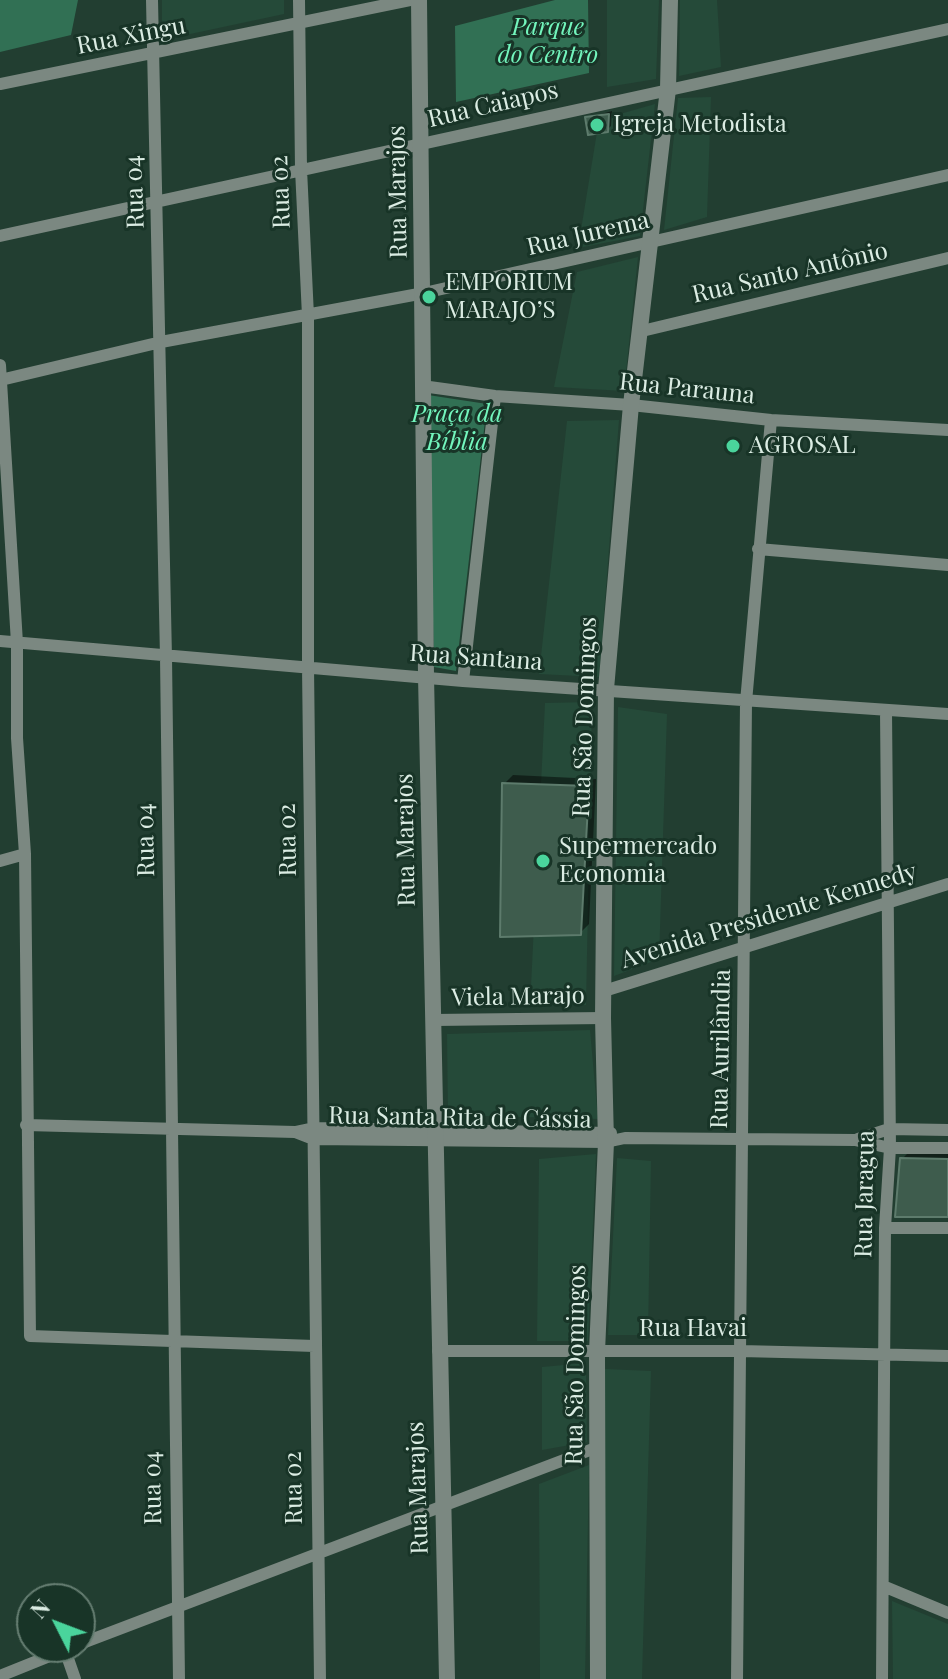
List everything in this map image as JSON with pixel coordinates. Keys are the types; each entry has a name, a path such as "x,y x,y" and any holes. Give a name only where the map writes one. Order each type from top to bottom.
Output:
{"street":[{"name":"Rua 04","path":"152,0 161,342 179,1679"},
{"name":"Rua 02","path":"299,0 301,169 308,316 308,667 320,1679"},
{"name":"Rua Xingu","path":"0,84 410,0"},
{"name":"Rua Marajos","path":"419,0 426,676 447,1679"},
{"name":"Rua São Domingos","path":"598,1679 597,1352 606,1137 603,1018 606,689 631,405 668,89 670,0"},
{"name":"Rua Caiapos","path":"0,236 948,29"},
{"name":"Rua Jurema","path":"1,380 161,342 424,293 948,175"},
{"name":"Rua Santo Antônio","path":"642,331 948,258"},
{"path":"0,365 17,643 17,738 25,854 30,1336 314,1346"},
{"name":"Rua Parauna","path":"422,386 495,396 631,405 771,420 948,430"},
{"path":"463,681 495,396"},
{"name":"Rua Aurilândia","path":"737,1679 746,702 771,420"},
{"path":"758,549 948,565"},
{"name":"Rua Santana","path":"0,641 463,681 948,714"},
{"name":"Rua Jaragua","path":"882,1679 885,1228 890,1148 886,711"},
{"path":"0,861 25,854"},
{"name":"Avenida Presidente Kennedy","path":"604,991 948,884"},
{"name":"Viela Marajo","path":"434,1020 603,1018"},
{"name":"Rua Santa Rita de Cássia","path":"26,1125 313,1133 855,1140 890,1148 948,1148"},
{"name":"Rua Santa Rita de Cássia","path":"855,1140 889,1129 948,1130"},
{"path":"885,1228 948,1228"},
{"name":"Rua Havai","path":"438,1351 741,1351 948,1356"},
{"path":"96,1638 598,1447"},
{"path":"883,1586 948,1613"},
{"path":"0,1676 33,1663"}],"shaded area":[{"path":"162,0 284,0 284,14 162,40"},
{"path":"607,0 659,0 656,79 607,87"},
{"path":"680,0 717,0 721,67 679,76"},
{"path":"711,97 707,217 664,230 678,98"},
{"path":"655,104 640,236 578,248 599,120"},
{"path":"638,257 624,391 554,387 577,272"},
{"path":"619,420 599,677 539,674 567,421"},
{"path":"592,702 586,1005 530,1006 545,703"},
{"path":"618,707 667,714 659,959 614,976"},
{"path":"590,1030 598,1119 448,1115 447,1034"},
{"path":"596,1154 588,1341 537,1341 539,1159"},
{"path":"617,1158 651,1161 648,1335 608,1335"},
{"path":"586,1363 587,1442 542,1450 542,1367"},
{"path":"605,1369 651,1371 642,1679 605,1679"},
{"path":"589,1465 585,1679 540,1679 539,1484"},
{"path":"892,1601 948,1624 948,1679 893,1679"}],"green space":[{"path":"0,0 78,0 71,35 0,52"},
{"name":"Parque do Centro","path":"555,0 588,0 589,73 456,102 455,26"},
{"name":"Praça da Bíblia","path":"428,395 487,404 456,671 434,667"}],"building":[{"name":"Igreja Metodista","path":"609,114 608,132 588,135 585,117"},
{"name":"Supermercado Economia","path":"502,783 589,786 581,935 500,937"},
{"path":"900,1158 948,1159 948,1217 895,1217"}],"place":[{"name":"Igreja Metodista","path":"597,125"},
{"name":"EMPORIUM MARAJO’S","path":"429,297"},
{"name":"AGROSAL","path":"733,446"},
{"name":"Supermercado Economia","path":"543,861"}]}
